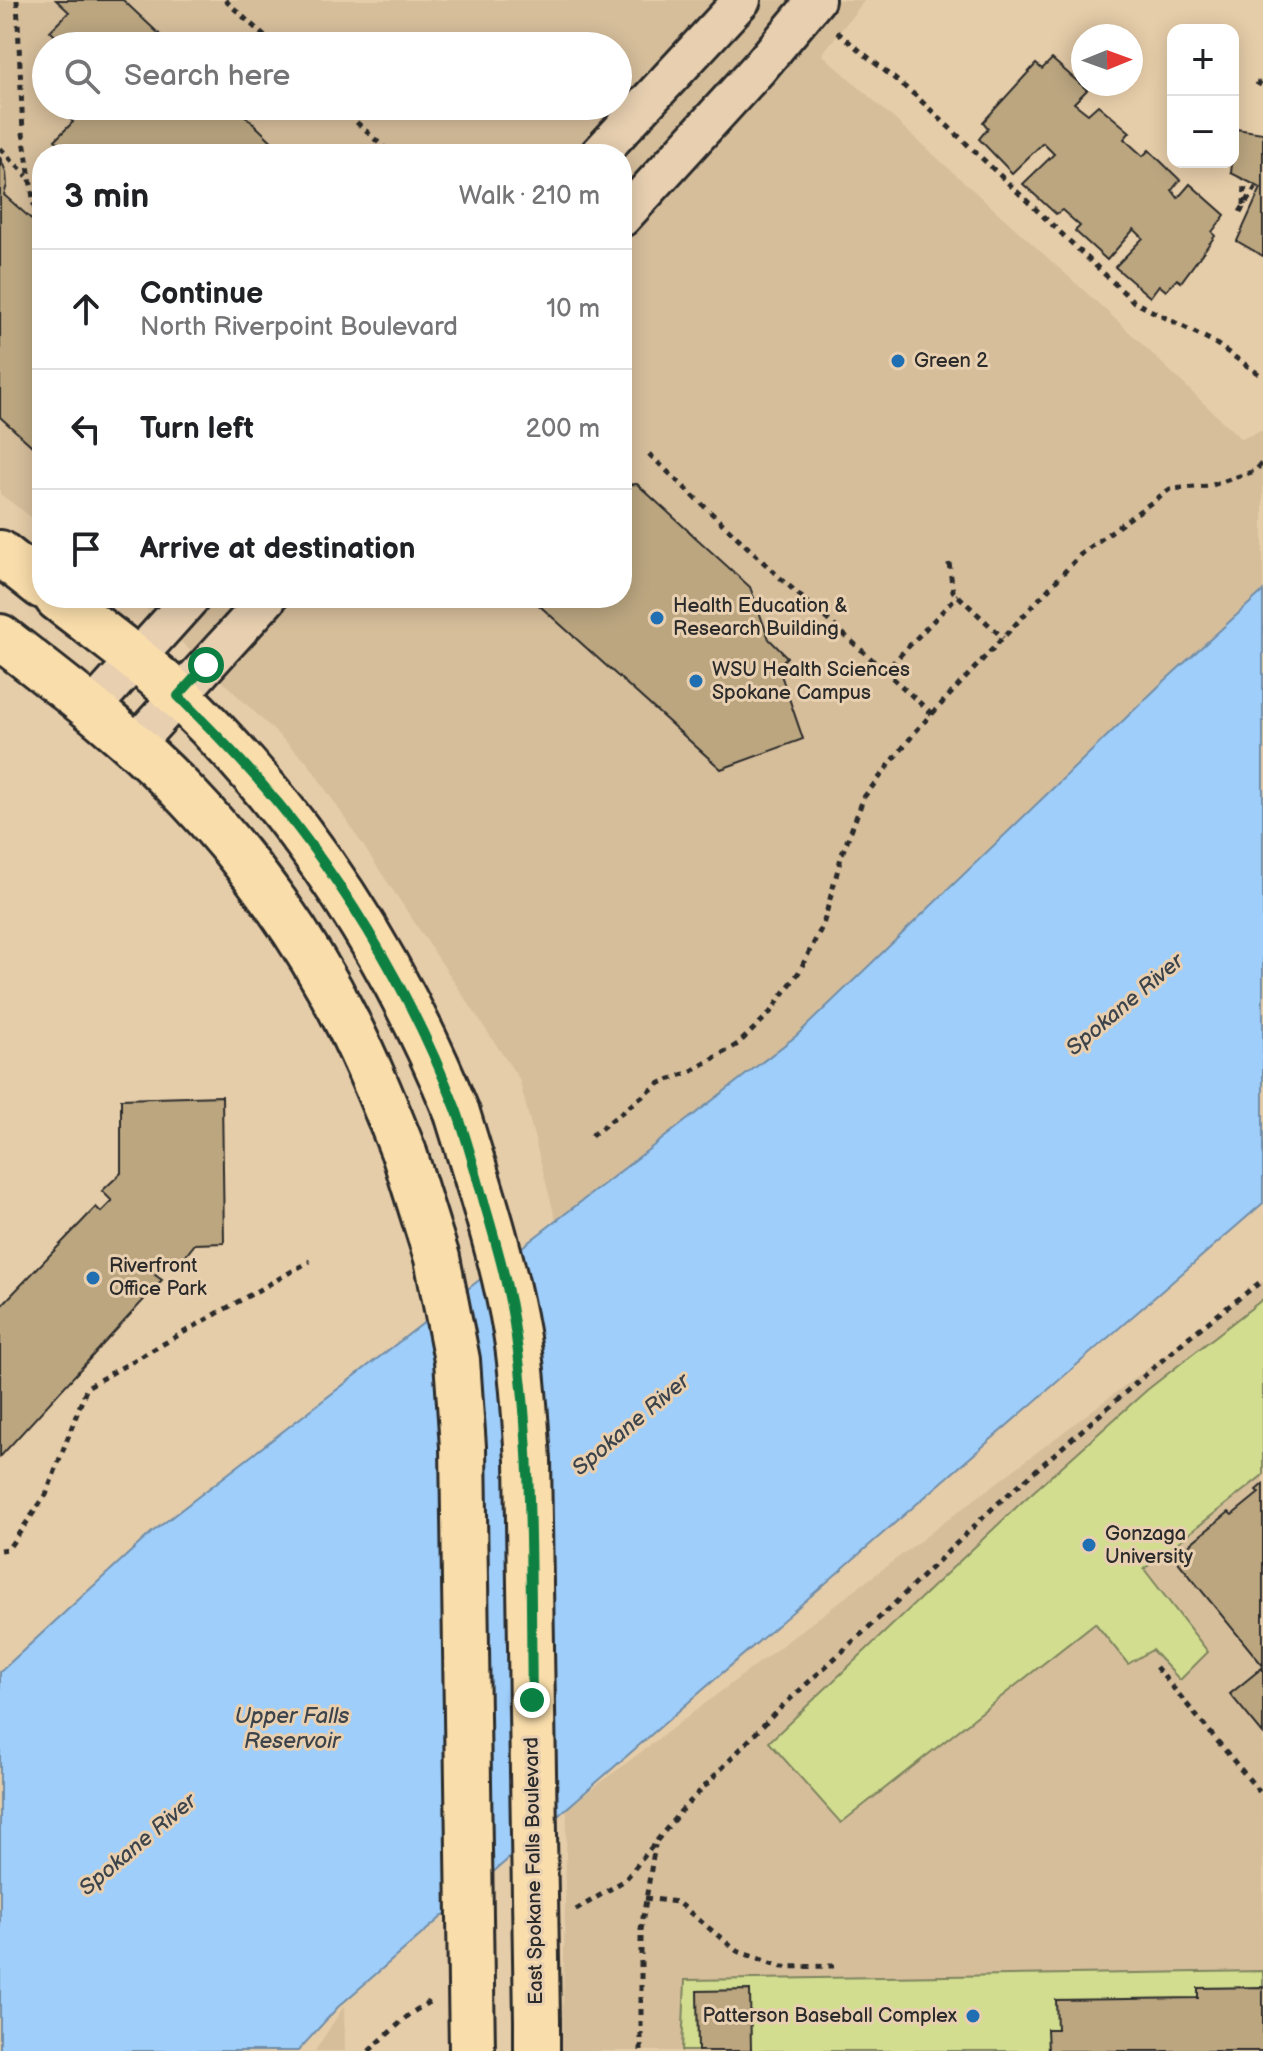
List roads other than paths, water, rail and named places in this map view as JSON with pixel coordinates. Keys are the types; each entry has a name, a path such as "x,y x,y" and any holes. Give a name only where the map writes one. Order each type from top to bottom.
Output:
{"main road":[{"path":"0,553 32,578"},
{"name":"East Spokane Falls Boulevard","path":"70,608 178,696 229,748 306,838 378,948 413,1012 457,1113 503,1270 516,1334 524,1398 528,1460 537,2036"},
{"path":"0,637 92,708 134,745 189,799 236,854 292,929 345,1018 404,1153 437,1258 457,1360 463,1447 472,2051"}],"street":[{"path":"632,119 742,0"},
{"path":"632,207 759,68 816,0"},
{"path":"716,29 759,68"},
{"path":"608,144 631,120"},
{"path":"92,708 182,608"},
{"path":"134,745 259,608"}],"water":[{"name":"Upper Falls Reservoir","path":"1263,591 1263,1203 338,2007 298,2051 0,2051 0,1672 151,1533 796,1036 1159,686"}],"place":[{"name":"Green 2","path":"898,361"},
{"name":"Health Education & Research Building","path":"657,618"},
{"name":"WSU Health Sciences Spokane Campus","path":"696,681"},
{"name":"Riverfront Office Park","path":"93,1278"},
{"name":"Gonzaga University","path":"1089,1545"},
{"name":"Patterson Baseball Complex","path":"973,2016"}],"water label":[{"name":"Spokane River","path":"1125,1005"},
{"name":"Spokane River","path":"631,1425"},
{"name":"Spokane River","path":"138,1845"}]}
